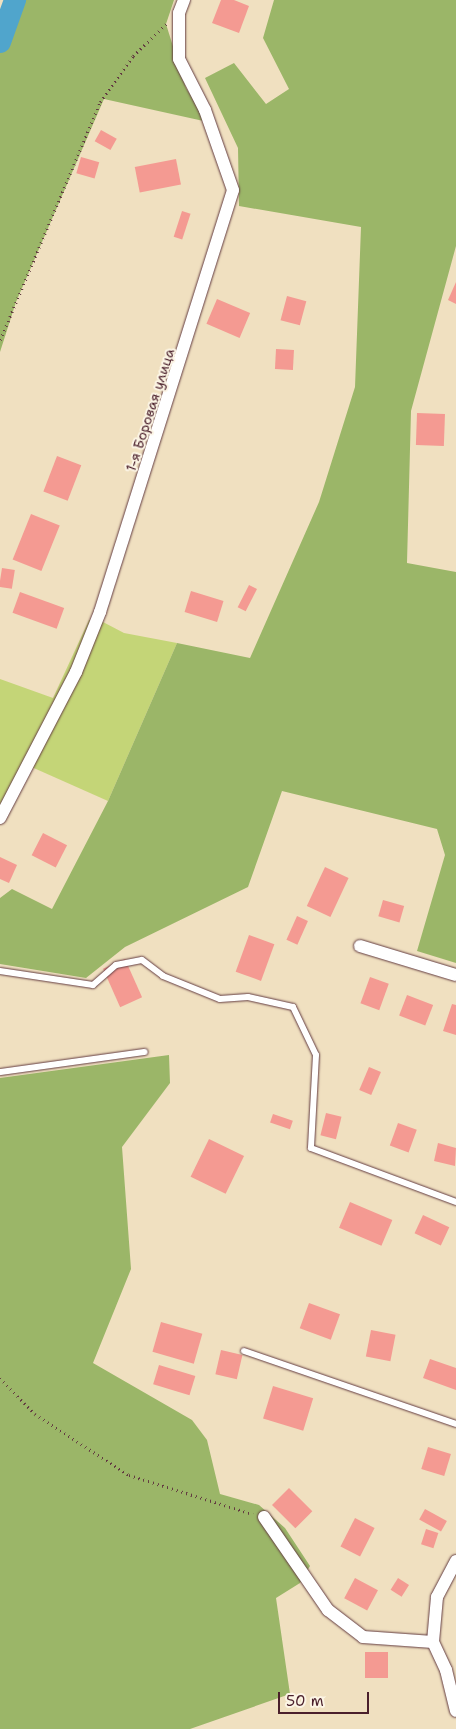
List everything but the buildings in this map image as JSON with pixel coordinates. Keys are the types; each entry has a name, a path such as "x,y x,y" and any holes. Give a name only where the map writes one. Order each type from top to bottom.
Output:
{"street":[{"name":"1-я Боровая улица","path":"0,818 76,672 100,612 234,190 205,110 179,59 179,13 184,0"},
{"path":"360,946 456,975"},
{"path":"264,1517 328,1610 363,1638 433,1642"},
{"path":"456,1561 437,1597 433,1642 446,1670 456,1711"}],"lane":[{"path":"0,972 93,985 116,965 142,960 163,976 220,999 248,997 293,1007 316,1055 311,1148 456,1202"},
{"path":"0,1072 145,1052"},
{"path":"244,1351 456,1424"}],"path":[{"path":"0,340 100,102 133,56 179,13"},
{"path":"0,1378 35,1414 129,1475 264,1517"}],"green space":[{"path":"5,0 174,0 166,24 186,88 208,122 104,99 16,302 0,352 0,20"},
{"path":"274,0 456,0 456,246 411,411 407,563 456,572 456,963 417,951 445,855 437,829 282,791 248,887 125,947 86,978 0,964 0,898 12,889 52,909 108,801 177,643 250,658 319,502 355,387 361,227 239,206 238,148 205,78 234,63 266,104 289,89 263,38"},
{"path":"89,620 103,622 124,633 177,643 108,801 27,765 0,817 0,679 53,698"},
{"path":"169,1055 170,1083 122,1147 131,1269 93,1363 192,1420 207,1440 220,1494 259,1505 285,1528 310,1566 300,1583 276,1598 290,1694 190,1729 0,1729 0,1078"}],"waterway":[{"path":"0,42 15,0"}]}
